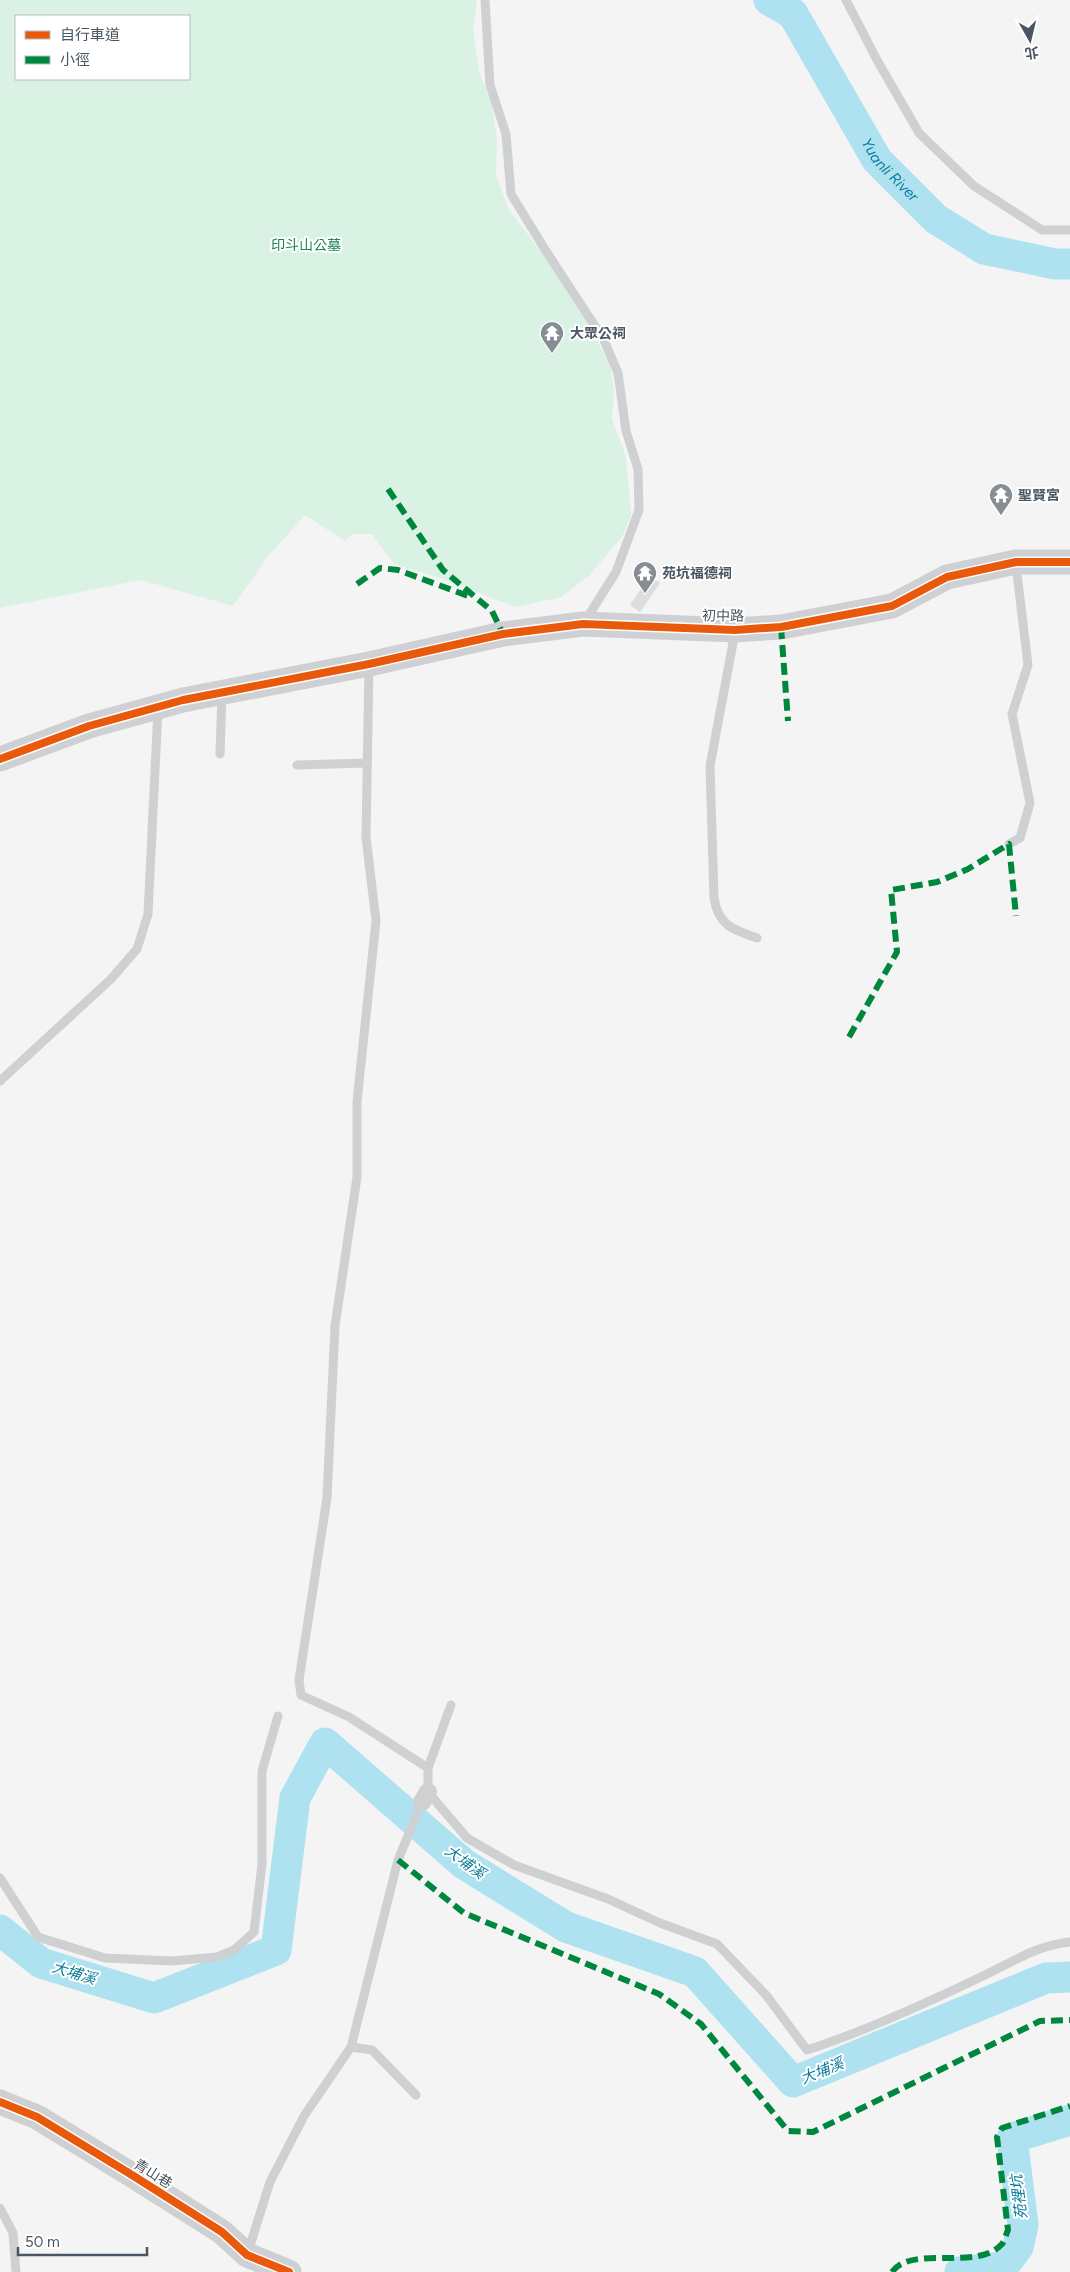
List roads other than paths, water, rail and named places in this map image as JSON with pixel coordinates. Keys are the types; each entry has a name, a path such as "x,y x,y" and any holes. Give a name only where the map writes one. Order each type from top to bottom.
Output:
{"street":[{"name":"初中路","path":"0,759 90,726 183,700 369,664 503,634 583,624 736,630 782,627 892,606 947,577 1016,562 1070,562"},
{"name":"青山巷","path":"5,2106 37,2117 222,2232 247,2255 289,2272"}],"lane":[{"path":"485,0 490,85 506,134 511,194 604,340 618,373 626,431 638,469 639,510 616,572 583,624"},
{"path":"846,0 877,60 919,133 974,186 1034,225 1042,230 1070,230"},
{"path":"1009,844 1020,838 1030,802 1012,714 1028,665 1016,562"},
{"path":"736,630 710,766 714,898 716,913 735,931 757,938"},
{"path":"369,664 366,837 376,921 357,1102 357,1177 335,1326 327,1498 299,1680 301,1695 349,1717 428,1768"},
{"path":"220,754 222,693"},
{"path":"0,1081 111,979 137,949 148,914 158,708"},
{"path":"297,765 367,763"},
{"path":"247,2255 270,2182 304,2116 351,2047 398,1860 425,1797 428,1768 451,1705"},
{"path":"0,1878 38,1937 105,1958 172,1961 217,1957 234,1950 254,1932 262,1864 262,1771 278,1716"},
{"path":"425,1797 467,1838 514,1865 608,1899 660,1923 717,1944 766,1995 807,2050 836,2040 985,1975 1030,1951 1070,1942"},
{"path":"351,2047 372,2050 416,2095"},
{"path":"0,2208 13,2233 16,2272"}],"waterway":[{"name":"Yuanli River","path":"769,0 793,14 877,160 936,219 984,249 1055,264 1070,264"},
{"name":"大埔溪","path":"0,1930 41,1963 154,1998 276,1950 295,1798 325,1743 464,1864 566,1927 695,1972 793,2082 1046,1978 1070,1977"},
{"name":"苑裡坑","path":"960,2272 1003,2267 1018,2247 1023,2225 1012,2138 1070,2120"}],"place":[{"name":"大眾公祠","path":"552,354"},
{"name":"聖賢宮","path":"1001,516"},
{"name":"苑坑福德祠","path":"645,594"}],"park label":[{"name":"印斗山公墓","path":"306,245"}]}
